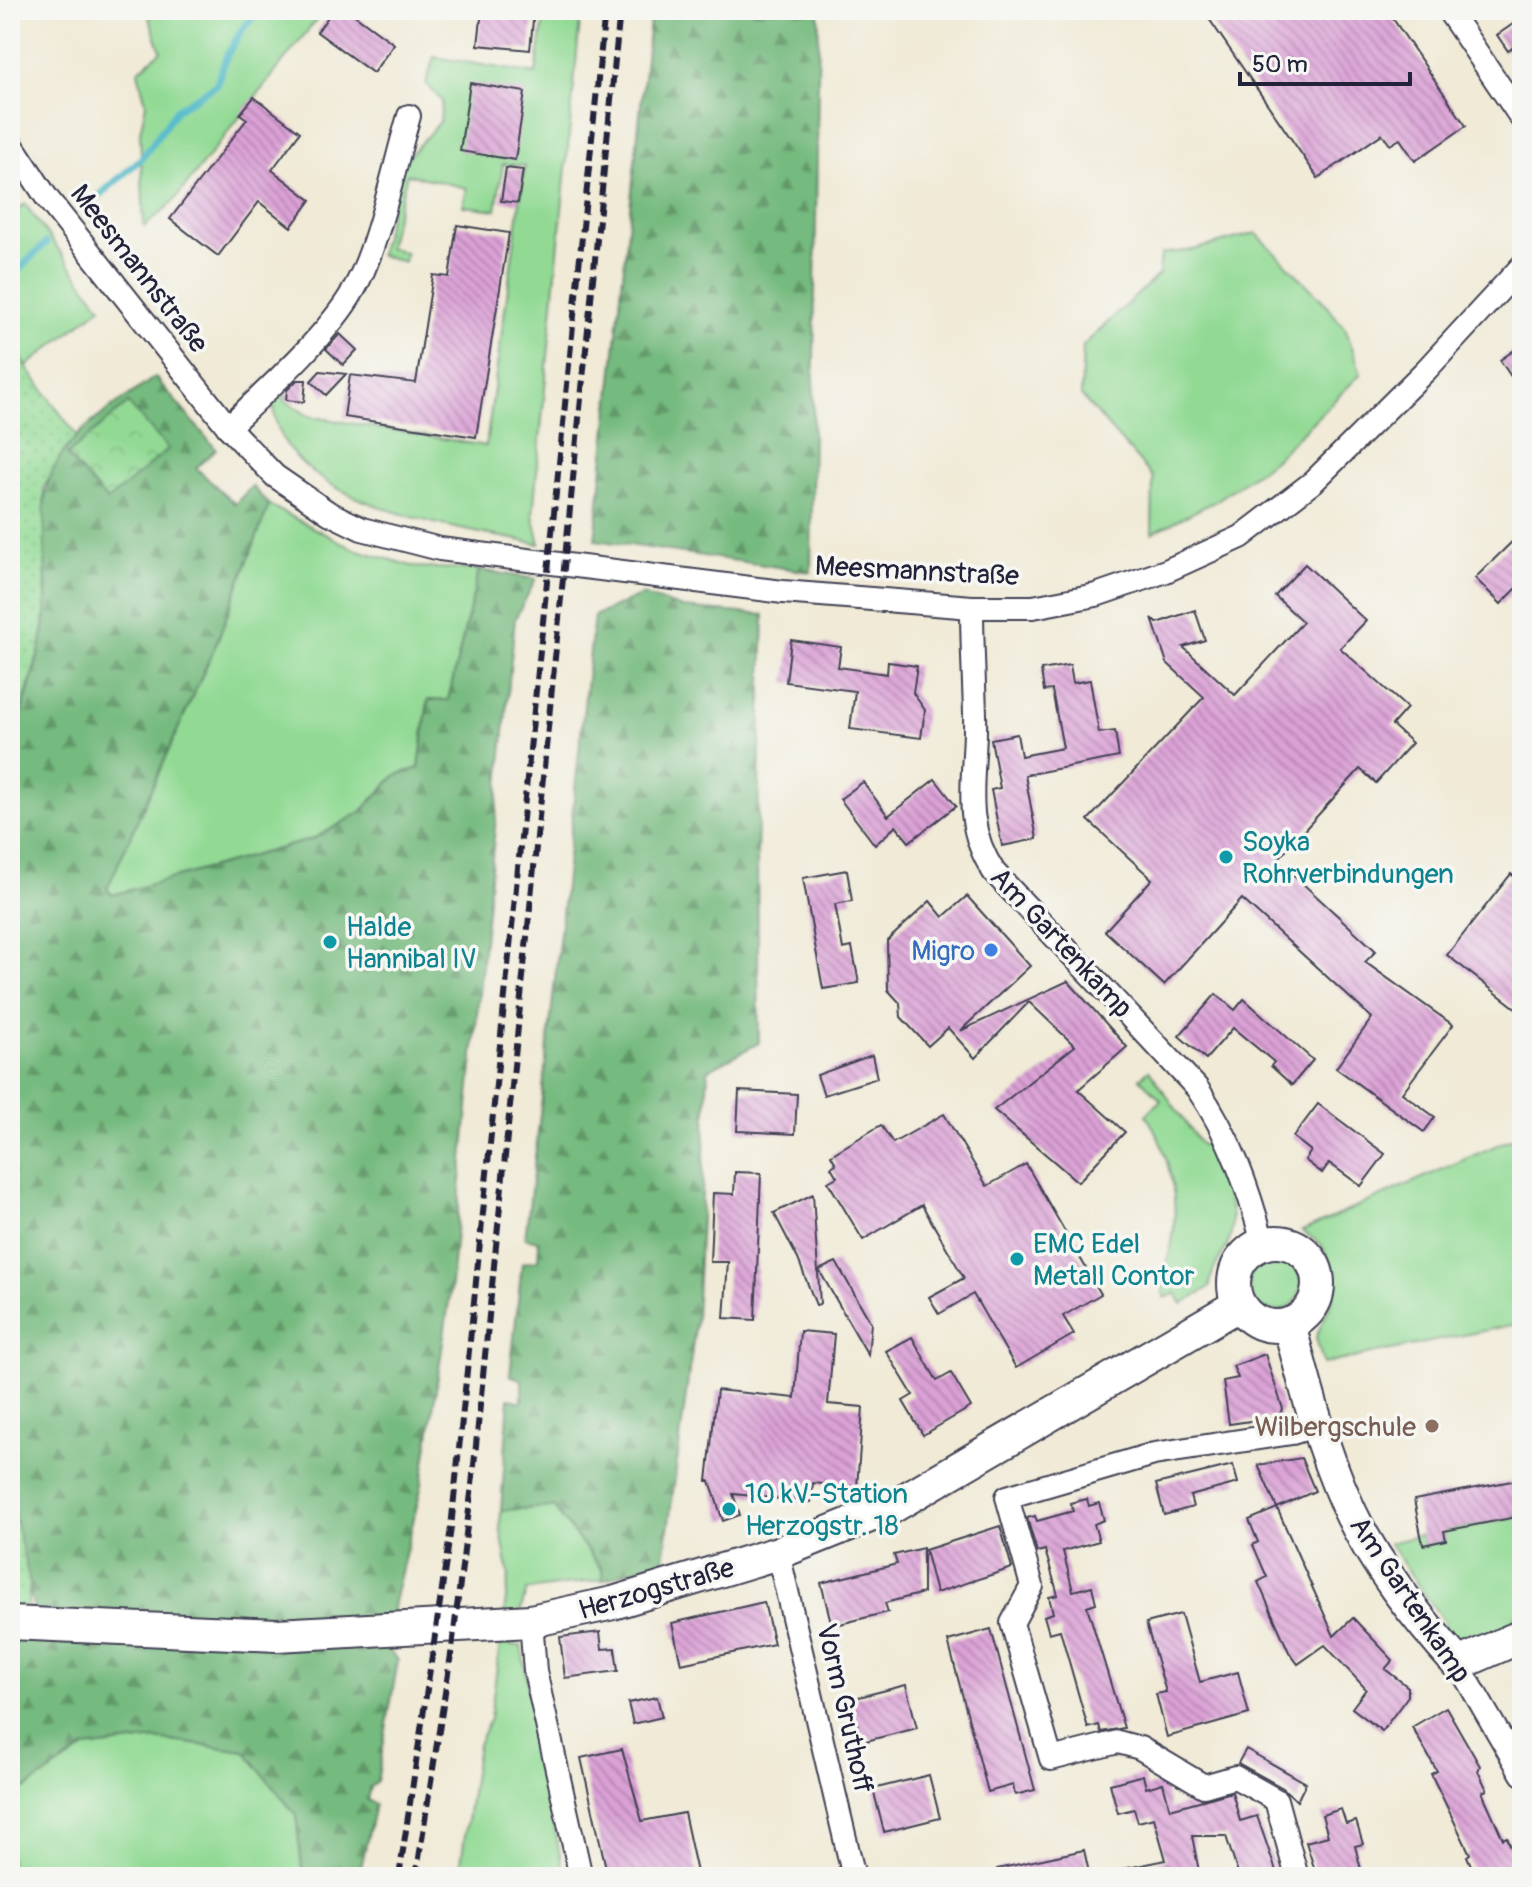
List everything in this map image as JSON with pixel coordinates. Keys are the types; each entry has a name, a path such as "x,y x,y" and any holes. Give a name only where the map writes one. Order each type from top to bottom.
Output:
{"street":[{"path":"1448,10 1522,119"},
{"path":"228,427 338,313 354,291 366,262 409,116"},
{"name":"Meesmannstraße","path":"10,142 47,198 228,427 275,476 299,494 362,529 401,541 783,592 972,607 1033,607 1096,595 1166,571 1241,537 1313,482 1426,370 1522,266"},
{"name":"Am Gartenkamp","path":"972,607 975,717 971,807 978,848 994,872 1197,1088 1219,1120 1234,1153 1263,1243"},
{"path":"1263,1243 1292,1244 1313,1263 1318,1277 1318,1291 1309,1311 1289,1324 1260,1324 1238,1305 1233,1290 1238,1264 1247,1252 1263,1243"},
{"name":"Herzogstraße","path":"10,1623 277,1635 531,1621 613,1603 843,1530 926,1489 1238,1305"},
{"name":"Am Gartenkamp","path":"1289,1324 1317,1425 1347,1505 1366,1541 1429,1631 1458,1664 1522,1774"},
{"path":"1297,1877 1276,1800 1235,1777 1204,1786 1140,1748 1118,1742 1051,1759 1012,1623 1032,1586 1007,1497 1154,1454 1292,1433 1317,1425"},
{"name":"Vorm Gruthoff","path":"778,1553 854,1877"},
{"path":"531,1621 535,1671 581,1877"},
{"path":"1458,1664 1522,1636"}],"green space":[{"path":"161,10 324,10 173,202 144,227 140,132 146,104 138,71 161,51 149,18"},
{"path":"545,10 581,10 533,514 540,544 430,522 388,510 350,494 316,475 291,451 276,421 274,405 277,391 284,383 284,400 309,416 486,446 525,166 503,164 496,210 463,206 467,188 407,174 388,247 406,253 404,262 379,255 403,162 440,122 442,101 426,84 434,57 536,74"},
{"path":"651,10 819,10 811,572 595,540"},
{"path":"25,204 101,307 27,366 17,354 10,360 10,217"},
{"path":"1256,233 1324,302 1346,330 1361,374 1273,461 1216,501 1152,533 1153,477 1081,396 1083,346 1159,274 1161,254 1193,250"},
{"path":"17,354 77,436 61,455 44,488 46,613 40,648 10,749 10,360"},
{"path":"155,377 216,449 196,468 235,504 252,486 269,505 216,644 107,889 112,895 313,839 361,812 396,775 419,768 428,700 448,700 479,570 536,579 515,619 450,1295 422,1484 394,1602 388,1650 398,1660 377,1782 370,1787 367,1800 375,1804 359,1877 303,1877 296,1815 245,1751 156,1739 85,1748 10,1799 10,1630 37,1624 10,1498 10,749 44,631 47,594 44,511 52,472 62,454 81,432"},
{"path":"128,403 168,449 107,501 67,455"},
{"path":"269,505 354,549 415,567 479,570 448,701 428,700 419,768 396,775 361,812 313,839 113,895 106,889 216,644"},
{"path":"642,595 683,608 764,615 757,856 759,1043 708,1070 696,1320 664,1560 603,1580 602,1569 553,1507 501,1510 509,1398 522,1402 522,1380 510,1375 522,1263 538,1260 539,1241 525,1238 594,616"},
{"path":"1149,1070 1201,1145 1207,1144 1226,1192 1232,1217 1229,1241 1214,1269 1210,1287 1182,1304 1176,1293 1165,1298 1163,1291 1175,1210 1171,1176 1161,1144 1146,1115 1161,1100 1140,1078"},
{"path":"1522,1134 1522,1323 1323,1364 1316,1337 1333,1298 1334,1273 1322,1245 1302,1231"},
{"path":"1275,1259 1294,1266 1301,1285 1294,1304 1275,1311 1256,1304 1249,1285 1256,1266"},
{"path":"10,1498 30,1582 27,1614 10,1613"},
{"path":"553,1507 602,1570 603,1580 527,1590 510,1645 521,1646 564,1877 459,1877 478,1744 490,1719 509,1576 500,1526 501,1510"},
{"path":"1522,1516 1522,1609 1514,1618 1516,1628 1471,1640 1445,1633 1444,1622 1389,1543 1421,1535 1424,1545 1445,1540 1444,1531"},
{"path":"156,1739 245,1751 296,1815 303,1877 10,1877 10,1799 85,1748"}],"building":[{"path":"333,10 348,10 394,44 373,73 317,32"},
{"path":"482,10 534,10 530,50 478,45"},
{"path":"1203,10 1387,10 1466,126 1415,161 1400,139 1390,145 1382,134 1318,178"},
{"path":"1522,18 1522,41 1508,51 1497,35"},
{"path":"470,83 525,92 515,160 460,151"},
{"path":"254,97 300,132 272,170 311,200 291,227 259,202 218,256 170,219 247,119 240,114"},
{"path":"506,168 523,170 518,203 501,201"},
{"path":"457,225 509,233 476,437 344,417 350,375 416,383 433,275 449,277"},
{"path":"340,334 357,350 343,365 326,349"},
{"path":"1522,345 1522,393 1500,360"},
{"path":"320,371 346,374 326,395 311,381"},
{"path":"297,380 306,380 304,402 286,400 287,390"},
{"path":"1522,532 1522,583 1501,604 1475,578"},
{"path":"1305,564 1366,621 1340,648 1407,708 1392,725 1412,743 1376,783 1360,769 1277,860 1376,951 1365,962 1453,1025 1402,1093 1435,1117 1424,1132 1336,1068 1372,1018 1242,899 1164,985 1105,931 1152,879 1088,820 1204,697 1167,663 1152,618 1157,623 1195,610 1205,640 1183,647 1235,695 1303,622 1275,596"},
{"path":"791,640 841,647 838,667 887,674 888,662 917,666 913,693 925,710 921,738 850,729 855,691 786,682"},
{"path":"1070,665 1073,683 1090,680 1099,733 1115,731 1119,757 1025,775 1037,839 1002,846 991,790 1000,788 991,739 1017,734 1021,756 1063,748 1052,690 1044,691 1041,670"},
{"path":"935,779 956,806 909,842 896,826 875,845 840,799 863,782 888,816"},
{"path":"847,870 852,901 835,904 843,949 852,947 859,983 823,989 803,878"},
{"path":"1511,874 1522,883 1522,1013 1447,955"},
{"path":"967,896 1030,966 960,1031 1068,981 1127,1047 1078,1090 1125,1132 1078,1182 994,1110 1075,1046 1029,1002 975,1058 948,1028 928,1046 901,1017 900,1003 888,990 887,941 930,901 943,917"},
{"path":"1216,994 1235,1010 1244,999 1313,1060 1292,1085 1271,1066 1274,1062 1233,1028 1206,1059 1179,1036"},
{"path":"872,1055 877,1078 824,1095 817,1075"},
{"path":"739,1091 797,1094 795,1134 737,1131"},
{"path":"1318,1104 1385,1154 1361,1186 1329,1163 1322,1173 1305,1160 1311,1151 1293,1137"},
{"name":"EMC Edel Metall Contor","path":"944,1114 987,1186 1026,1164 1101,1294 1063,1316 1074,1334 1016,1368 973,1294 939,1314 929,1297 964,1278 922,1205 863,1240 828,1182 837,1177 831,1167 836,1164 831,1155 881,1125 893,1143"},
{"path":"735,1172 761,1173 755,1320 724,1318 728,1262 710,1262 713,1193 734,1194"},
{"path":"813,1194 820,1304 816,1305 798,1259 774,1213"},
{"path":"836,1262 871,1323 868,1355 819,1270"},
{"path":"800,1331 834,1334 828,1404 863,1407 857,1487 813,1483 811,1502 733,1494 740,1515 723,1521 710,1481 707,1481 717,1390 795,1398"},
{"path":"912,1337 937,1381 951,1373 971,1407 923,1435 903,1401 913,1395 886,1351"},
{"path":"1265,1354 1283,1409 1278,1417 1229,1424 1223,1381 1238,1378 1233,1366"},
{"path":"1301,1458 1315,1491 1277,1508 1258,1465"},
{"path":"1233,1465 1238,1483 1190,1496 1193,1507 1164,1515 1156,1484"},
{"path":"1522,1479 1522,1516 1444,1531 1446,1540 1423,1545 1414,1500"},
{"path":"1087,1499 1089,1506 1099,1503 1104,1520 1094,1524 1099,1541 1063,1551 1073,1591 1092,1586 1096,1603 1087,1606 1124,1728 1101,1732 1099,1725 1088,1728 1060,1630 1049,1633 1044,1616 1053,1613 1049,1597 1058,1595 1045,1550 1037,1552 1027,1518 1035,1516 1037,1521 1073,1511 1070,1503"},
{"path":"1277,1508 1334,1636 1353,1618 1393,1660 1385,1669 1408,1687 1408,1696 1382,1731 1352,1708 1366,1689 1325,1645 1298,1664 1289,1652 1258,1582 1267,1577 1253,1545 1258,1542 1249,1520"},
{"path":"1000,1526 1012,1568 936,1593 925,1550"},
{"path":"923,1548 923,1593 885,1603 888,1612 832,1626 821,1583 897,1564 894,1555"},
{"path":"764,1602 774,1644 681,1664 672,1623"},
{"path":"1181,1614 1200,1682 1238,1672 1249,1714 1167,1737 1156,1694 1166,1692 1146,1623"},
{"path":"991,1629 1035,1790 1015,1795 1013,1785 988,1792 948,1641"},
{"path":"600,1632 602,1649 615,1648 618,1671 565,1678 560,1637"},
{"path":"906,1685 917,1728 862,1742 851,1699"},
{"path":"657,1697 662,1717 633,1724 628,1703"},
{"path":"1446,1707 1480,1766 1478,1771 1487,1790 1482,1792 1503,1839 1507,1837 1522,1877 1476,1877 1467,1856 1470,1854 1431,1774 1437,1771 1412,1727"},
{"path":"622,1749 642,1821 684,1813 698,1877 608,1877 581,1758"},
{"path":"1246,1749 1306,1783 1297,1801 1283,1788 1238,1763"},
{"path":"929,1775 940,1818 884,1832 873,1789"},
{"path":"1143,1775 1146,1788 1163,1783 1170,1809 1232,1792 1240,1821 1257,1816 1277,1874 1239,1877 1226,1836 1192,1836 1199,1871 1173,1877 1124,1877 1123,1869 1166,1860 1154,1818 1138,1822 1134,1809 1118,1813 1110,1784"},
{"path":"1341,1809 1346,1824 1356,1821 1363,1844 1355,1846 1363,1877 1317,1877 1306,1842 1328,1836 1322,1815"},
{"path":"1084,1850 1090,1877 998,1877 997,1869"}],"waterway":[{"path":"91,203 143,157 177,109 216,85 227,55 243,28 260,10"},
{"path":"10,278 46,243"}],"railway":[{"path":"399,1877 451,1528 605,10"},
{"path":"416,1877 452,1648 472,1485 620,10"}],"place":[{"name":"Soyka Rohrverbindungen","path":"1226,857"},
{"name":"Halde Hannibal IV","path":"330,942"},
{"name":"Migro","path":"991,950"},
{"name":"EMC Edel Metall Contor","path":"1017,1259"},
{"name":"Wilbergschule","path":"1432,1426"},
{"name":"10 kV-Station Herzogstr. 18","path":"729,1509"}]}
